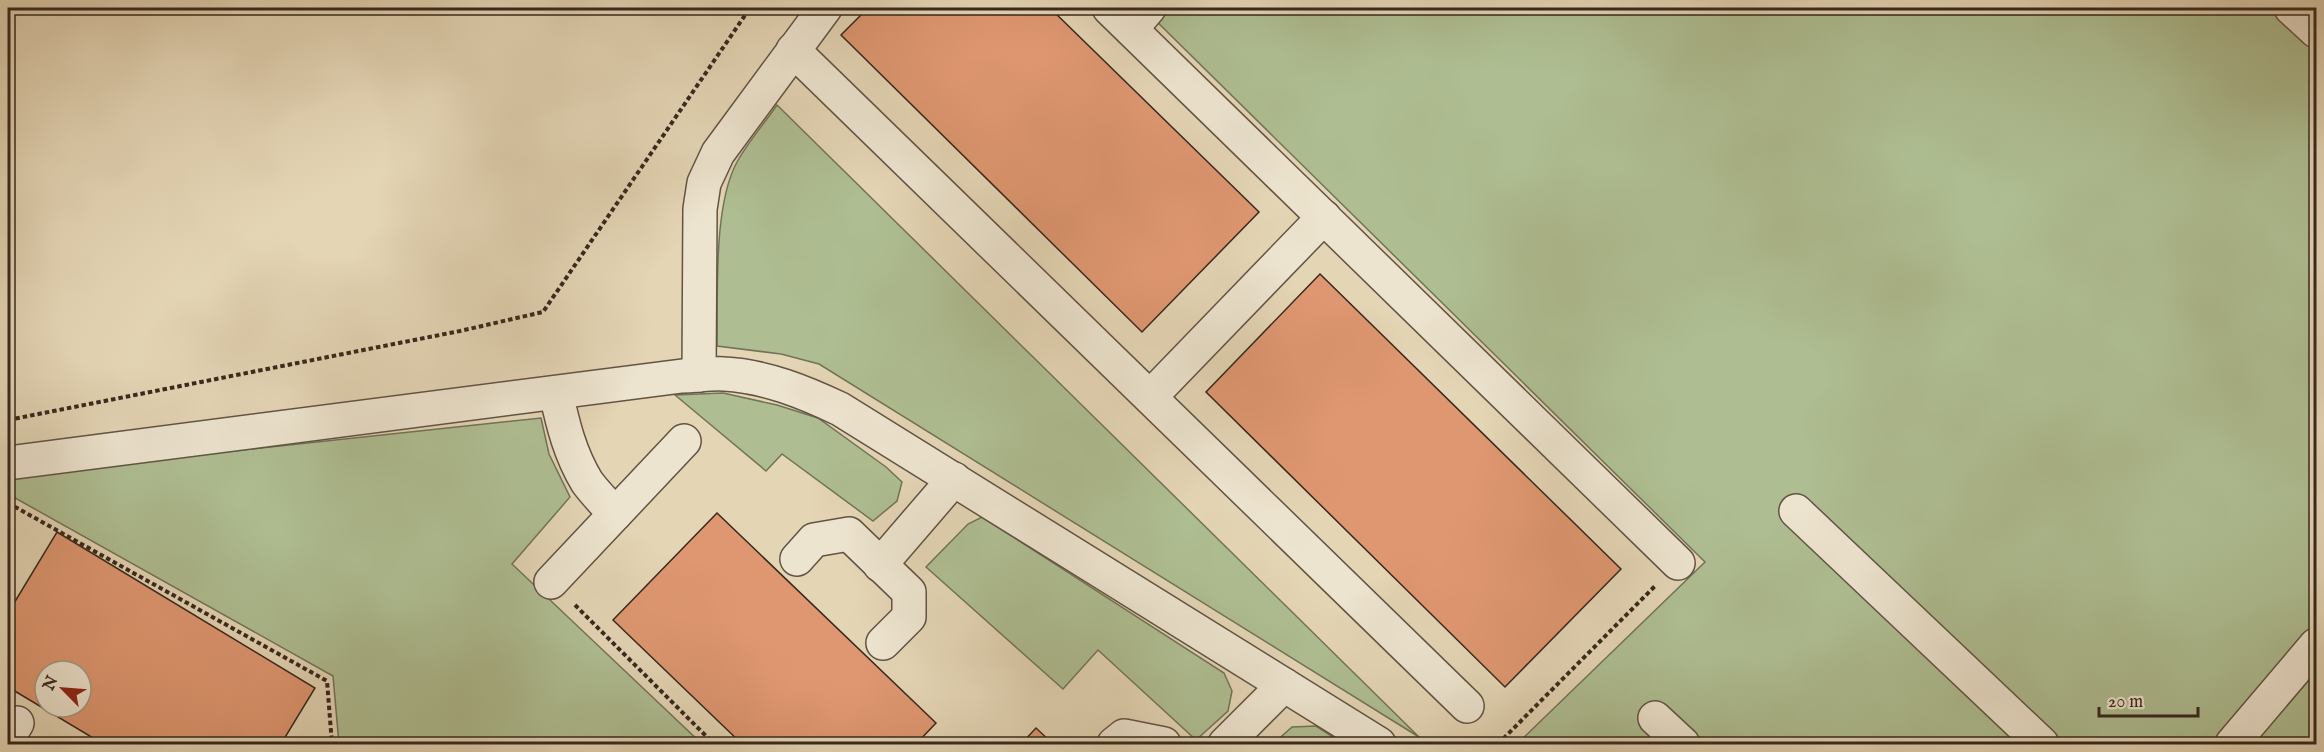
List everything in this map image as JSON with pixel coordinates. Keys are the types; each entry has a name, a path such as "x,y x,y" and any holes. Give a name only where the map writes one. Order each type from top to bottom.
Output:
{"street":[{"path":"699,375 700,209 704,183 718,153 825,8"},
{"path":"2291,8 2316,31"},
{"path":"1130,15 1324,217 1678,563"},
{"path":"793,50 1467,706"},
{"path":"1150,398 1324,217"},
{"path":"8,463 699,375 724,374 799,390 840,409 1379,744"},
{"path":"556,393 564,431 574,457 588,484 615,514"},
{"path":"551,582 684,441"},
{"path":"880,565 954,479"},
{"path":"1796,511 2042,744"},
{"path":"797,559 814,540 849,534 909,592 909,617 884,643"},
{"path":"2232,744 2316,645"},
{"path":"1225,744 1284,685"},
{"path":"1655,718 1683,744"},
{"path":"1114,744 1124,736 1164,744"}],"path":[{"path":"8,420 460,331 543,312 750,8"},
{"path":"8,503 327,681 332,744"},
{"path":"1498,744 1678,563"},
{"path":"551,582 714,744"}],"green space":[{"path":"1143,8 2276,8 2316,45 2316,630 2219,744 1517,744 1705,562"},
{"path":"777,105 1419,737 819,364 781,354 717,346 718,251 720,226 729,180 741,155"},
{"path":"723,393 777,405 818,418 886,467 902,482 897,501 873,521 782,454 766,471 675,395"},
{"path":"541,418 549,454 570,497 512,564 702,744 339,744 333,676 8,494 8,475"},
{"path":"982,517 1224,673 1232,691 1228,711 1196,740 1098,650 1063,689 926,567 968,524"},
{"path":"2316,671 2316,744 2253,744"},
{"path":"1316,726 1344,744 1273,744 1292,727"}],"building":[{"path":"868,8 1050,8 1259,212 1142,332 841,35"},
{"path":"1320,274 1621,569 1505,687 1206,392"},
{"path":"717,513 936,723 916,744 742,744 613,620"},
{"path":"57,532 315,688 281,744 103,744 61,719 93,719 93,659 33,659 33,702 8,687 8,613"},
{"path":"1036,728 1053,744 1021,744"}]}
